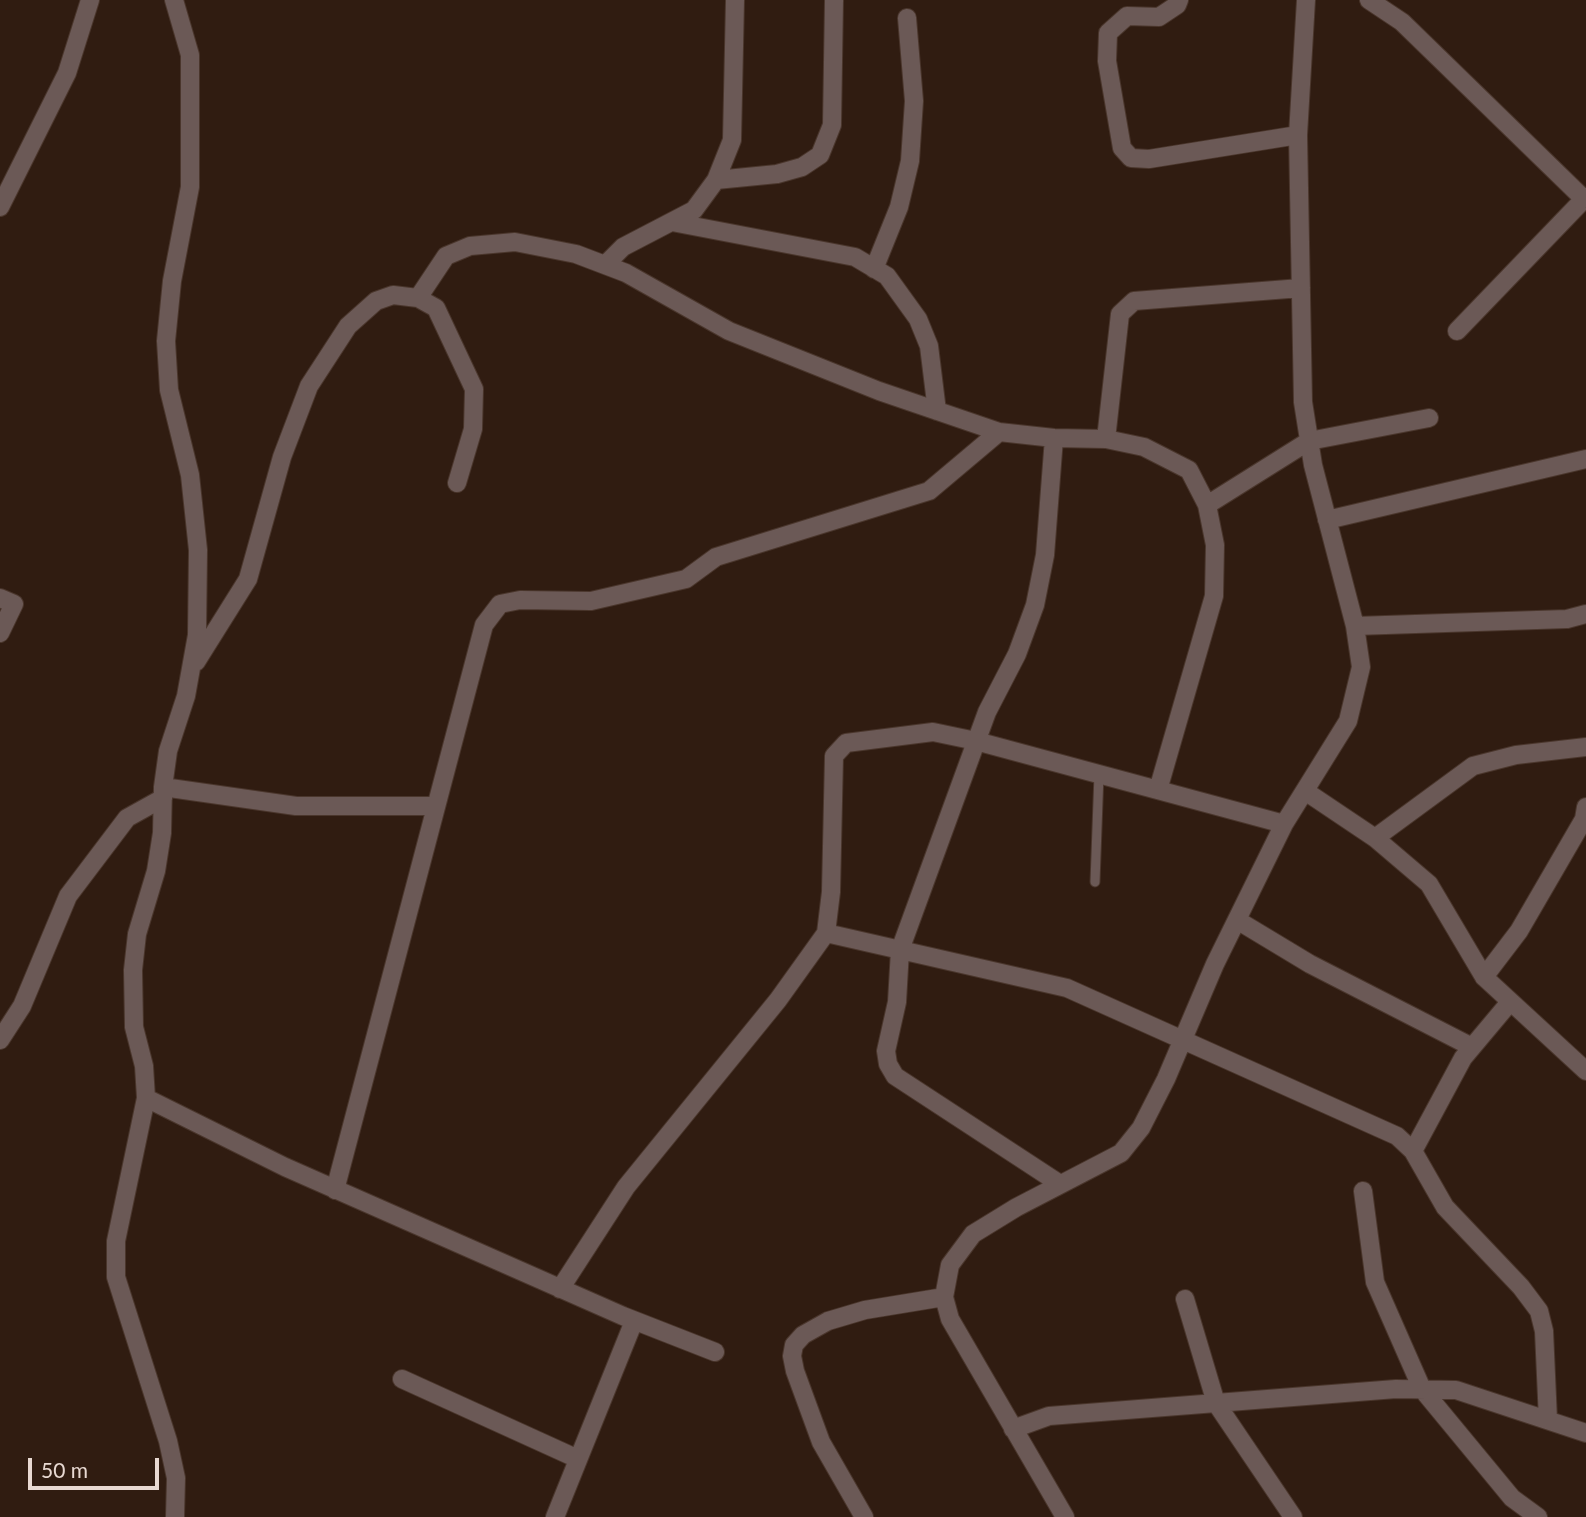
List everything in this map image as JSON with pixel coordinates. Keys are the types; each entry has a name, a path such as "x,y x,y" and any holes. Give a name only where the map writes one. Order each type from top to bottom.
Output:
{"street":[{"path":"0,207 67,73 90,0"},
{"path":"174,0 190,55 190,187 172,281 166,341 169,390 190,475 198,550 197,635 186,696 169,751 156,871 137,934 133,970 134,1027 144,1066 146,1098 116,1241 116,1277 168,1441 176,1478 175,1517"},
{"path":"605,265 623,247 694,210 716,180 732,140 735,0"},
{"path":"716,180 777,174 802,167 820,155 831,125 834,0"},
{"path":"1179,0 1177,5 1158,17 1127,16 1108,33 1107,61 1122,148 1131,158 1149,159 1298,135"},
{"path":"1065,1517 950,1319 944,1297 950,1265 973,1234 1017,1207 1121,1153 1141,1128 1284,824 1348,721 1361,667 1355,626 1327,520 1303,402 1298,135 1306,0"},
{"path":"1369,0 1402,22 1585,198 1457,331"},
{"path":"874,269 899,207 911,161 914,102 907,18"},
{"path":"672,222 855,257 887,276 918,319 929,346 937,411"},
{"path":"418,298 446,256 470,246 515,242 576,254 626,273 729,331 879,391 999,432 1054,438 1106,439 1143,447 1189,470 1207,505 1215,545 1214,596 1158,790"},
{"path":"1106,439 1120,314 1134,301 1301,288"},
{"path":"191,671 248,579 282,457 309,386 348,326 376,301 393,295 418,298 436,309 474,389 473,429 457,483"},
{"path":"1207,505 1309,441 1429,418"},
{"path":"335,1190 484,625 500,604 520,600 591,601 686,579 716,557 929,491 999,432"},
{"path":"1054,438 1045,555 1035,605 1017,654 987,712 900,950 897,1002 886,1051 888,1064 895,1076 1060,1184"},
{"path":"1327,520 1586,459"},
{"path":"0,598 14,604 0,634"},
{"path":"1355,626 1567,619 1586,614"},
{"path":"560,1289 626,1187 778,1000 826,933 831,892 834,756 846,743 933,732 976,741 1284,824"},
{"path":"1375,838 1473,766 1516,755 1586,747"},
{"path":"1305,791 1375,838 1429,884 1484,977 1586,1071"},
{"path":"0,1040 22,1006 68,896 127,818 163,792 296,806 436,806"},
{"path":"1484,977 1519,931 1584,819 1586,807"},
{"path":"1237,920 1310,964 1472,1047"},
{"path":"826,933 1068,988 1397,1136 1413,1151 1445,1207 1521,1287 1539,1311 1545,1331 1548,1420"},
{"path":"1413,1151 1463,1058 1510,1002"},
{"path":"146,1098 335,1190 634,1321 715,1352"},
{"path":"1363,1191 1375,1282 1422,1389 1512,1498 1538,1517"},
{"path":"864,1517 821,1442 795,1371 792,1356 794,1345 803,1335 828,1321 865,1310 944,1297"},
{"path":"1185,1299 1216,1403 1293,1517"},
{"path":"555,1517 634,1321"},
{"path":"402,1379 578,1460"},
{"path":"1013,1429 1049,1416 1422,1389 1456,1390 1586,1432"}],"lane":[{"path":"1094,882 1099,774"}]}
